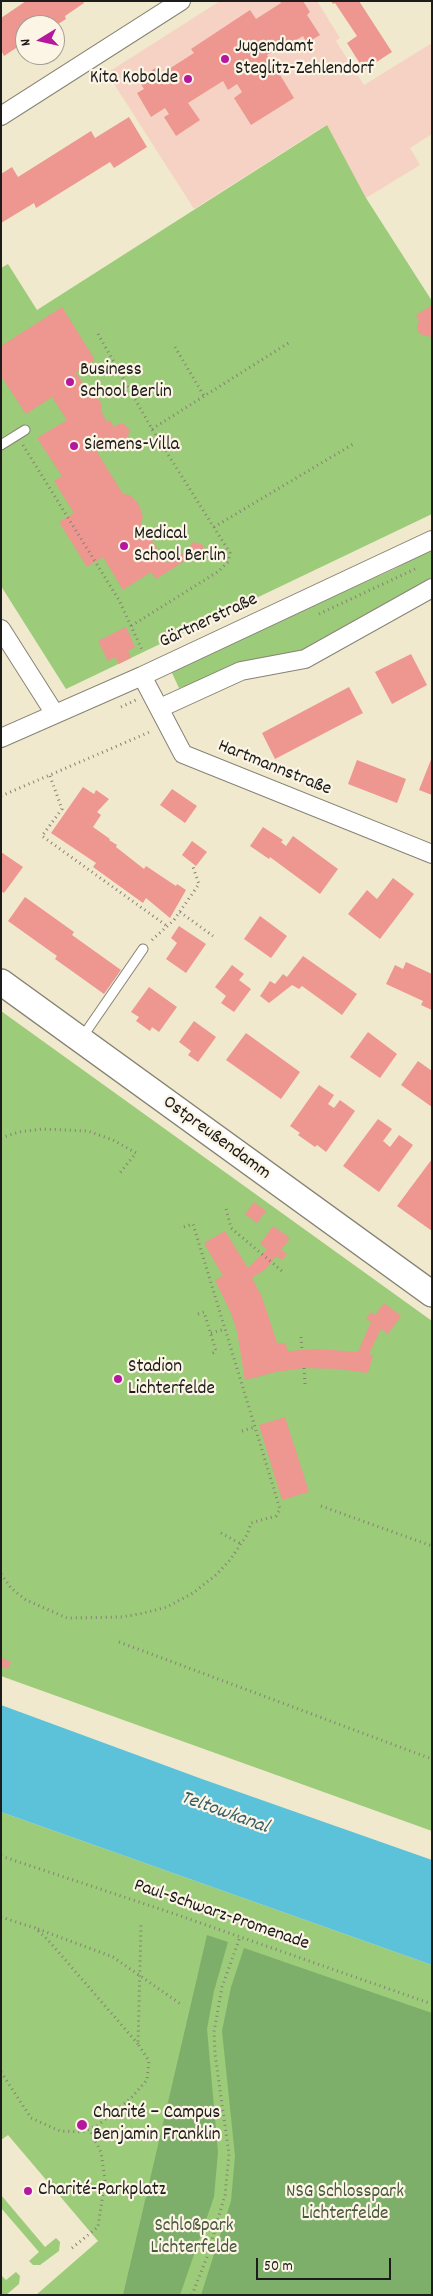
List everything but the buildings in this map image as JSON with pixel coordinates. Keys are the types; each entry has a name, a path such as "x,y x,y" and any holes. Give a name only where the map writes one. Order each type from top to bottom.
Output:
{"street":[{"path":"1,116 181,1"},
{"name":"Gärtnerstraße","path":"1,738 142,676 432,540"},
{"path":"160,708 241,671 305,659 432,588"},
{"path":"1,629 55,714"},
{"name":"Hartmannstraße","path":"142,676 183,754 432,854"},
{"name":"Ostpreußendamm","path":"1,982 432,1294"}],"lane":[{"path":"1,445 21,433"},
{"path":"80,1039 143,949"}],"path":[{"path":"98,334 152,429 230,553 228,562 219,571 131,626"},
{"path":"152,429 290,342"},
{"path":"175,347 204,396"},
{"path":"21,433 119,600 143,652"},
{"path":"214,526 355,443"},
{"path":"1,796 159,728"},
{"path":"50,776 62,809 42,836 167,926"},
{"path":"143,949 180,912 199,884 193,866"},
{"path":"180,912 213,936"},
{"path":"1,1138 19,1132 42,1129 88,1131 113,1140 136,1153 119,1174"},
{"path":"226,1209 231,1228 282,1271"},
{"path":"1,1574 12,1588 26,1600 67,1618 122,1617 166,1607 193,1593 216,1575 241,1544 251,1523 276,1516 280,1509 193,1224 180,1228"},
{"path":"198,1314 204,1312 211,1333 216,1353 210,1355"},
{"path":"211,1333 225,1329"},
{"path":"301,1337 302,1350"},
{"path":"304,1368 305,1384"},
{"path":"242,1431 255,1427"},
{"path":"321,1506 432,1546"},
{"path":"221,1533 241,1544"},
{"path":"119,1642 432,1759"},
{"name":"Paul-Schwarz-Promenade","path":"1,1856 432,2004"},
{"path":"1,1917 113,1957 182,2005"},
{"path":"138,2044 141,1925"},
{"path":"1,2072 31,2118 60,2132 83,2132 97,2126 130,2099 147,2080 149,2061 138,2044 48,1940 35,1928"},
{"path":"192,2295 207,2257 225,2195 229,2154 215,2054 214,2032 222,1987 240,1937"},
{"path":"72,2248 98,2227 105,2180 101,2152 89,2129"}],"shaded area":[{"path":"220,1 317,1 340,38 336,41 364,85 432,43 432,134 410,148 420,165 366,198 326,125 194,209 107,73"}],"green space":[{"path":"327,125 366,198 432,301 432,514 66,689 1,586 1,268 8,264 37,310"},
{"path":"432,549 432,577 294,654 179,688 172,673 173,670 394,569"},
{"name":"Stadion Lichterfelde","path":"1,1011 432,1321 432,1831 1,1676"},
{"name":"Schloßpark Lichterfelde","path":"1,1812 432,1965 432,2295 36,2295 98,2241 8,2135 1,2140"},
{"name":"Schloßpark Lichterfelde","path":"207,1935 228,1942 214,1991 207,2029 218,2152 214,2197 180,2295 123,2295"},
{"name":"NSG Schlosspark Lichterfelde","path":"244,1948 432,2013 432,2295 201,2295 231,2201 235,2156 222,2031 231,1987"},
{"path":"1,2195 45,2247 56,2238 60,2242 59,2251 40,2265 33,2265 29,2261 39,2252 1,2208"},
{"path":"16,2272 20,2276 19,2284 6,2295 1,2295 1,2275 6,2280"}],"water":[{"name":"Teltowkanal","path":"1,1705 202,1779 432,1860 432,1965 1,1812"}],"place":[{"name":"Jugendamt Steglitz-Zehlendorf","path":"225,59"},
{"name":"Kita Kobolde","path":"188,79"},
{"name":"Business School Berlin","path":"70,382"},
{"name":"Siemens-Villa","path":"74,446"},
{"name":"Medical School Berlin","path":"124,546"},
{"name":"Stadion Lichterfelde","path":"118,1379"},
{"name":"Charité – Campus Benjamin Franklin","path":"82,2125"},
{"name":"Charité-Parkplatz","path":"28,2191"}]}
